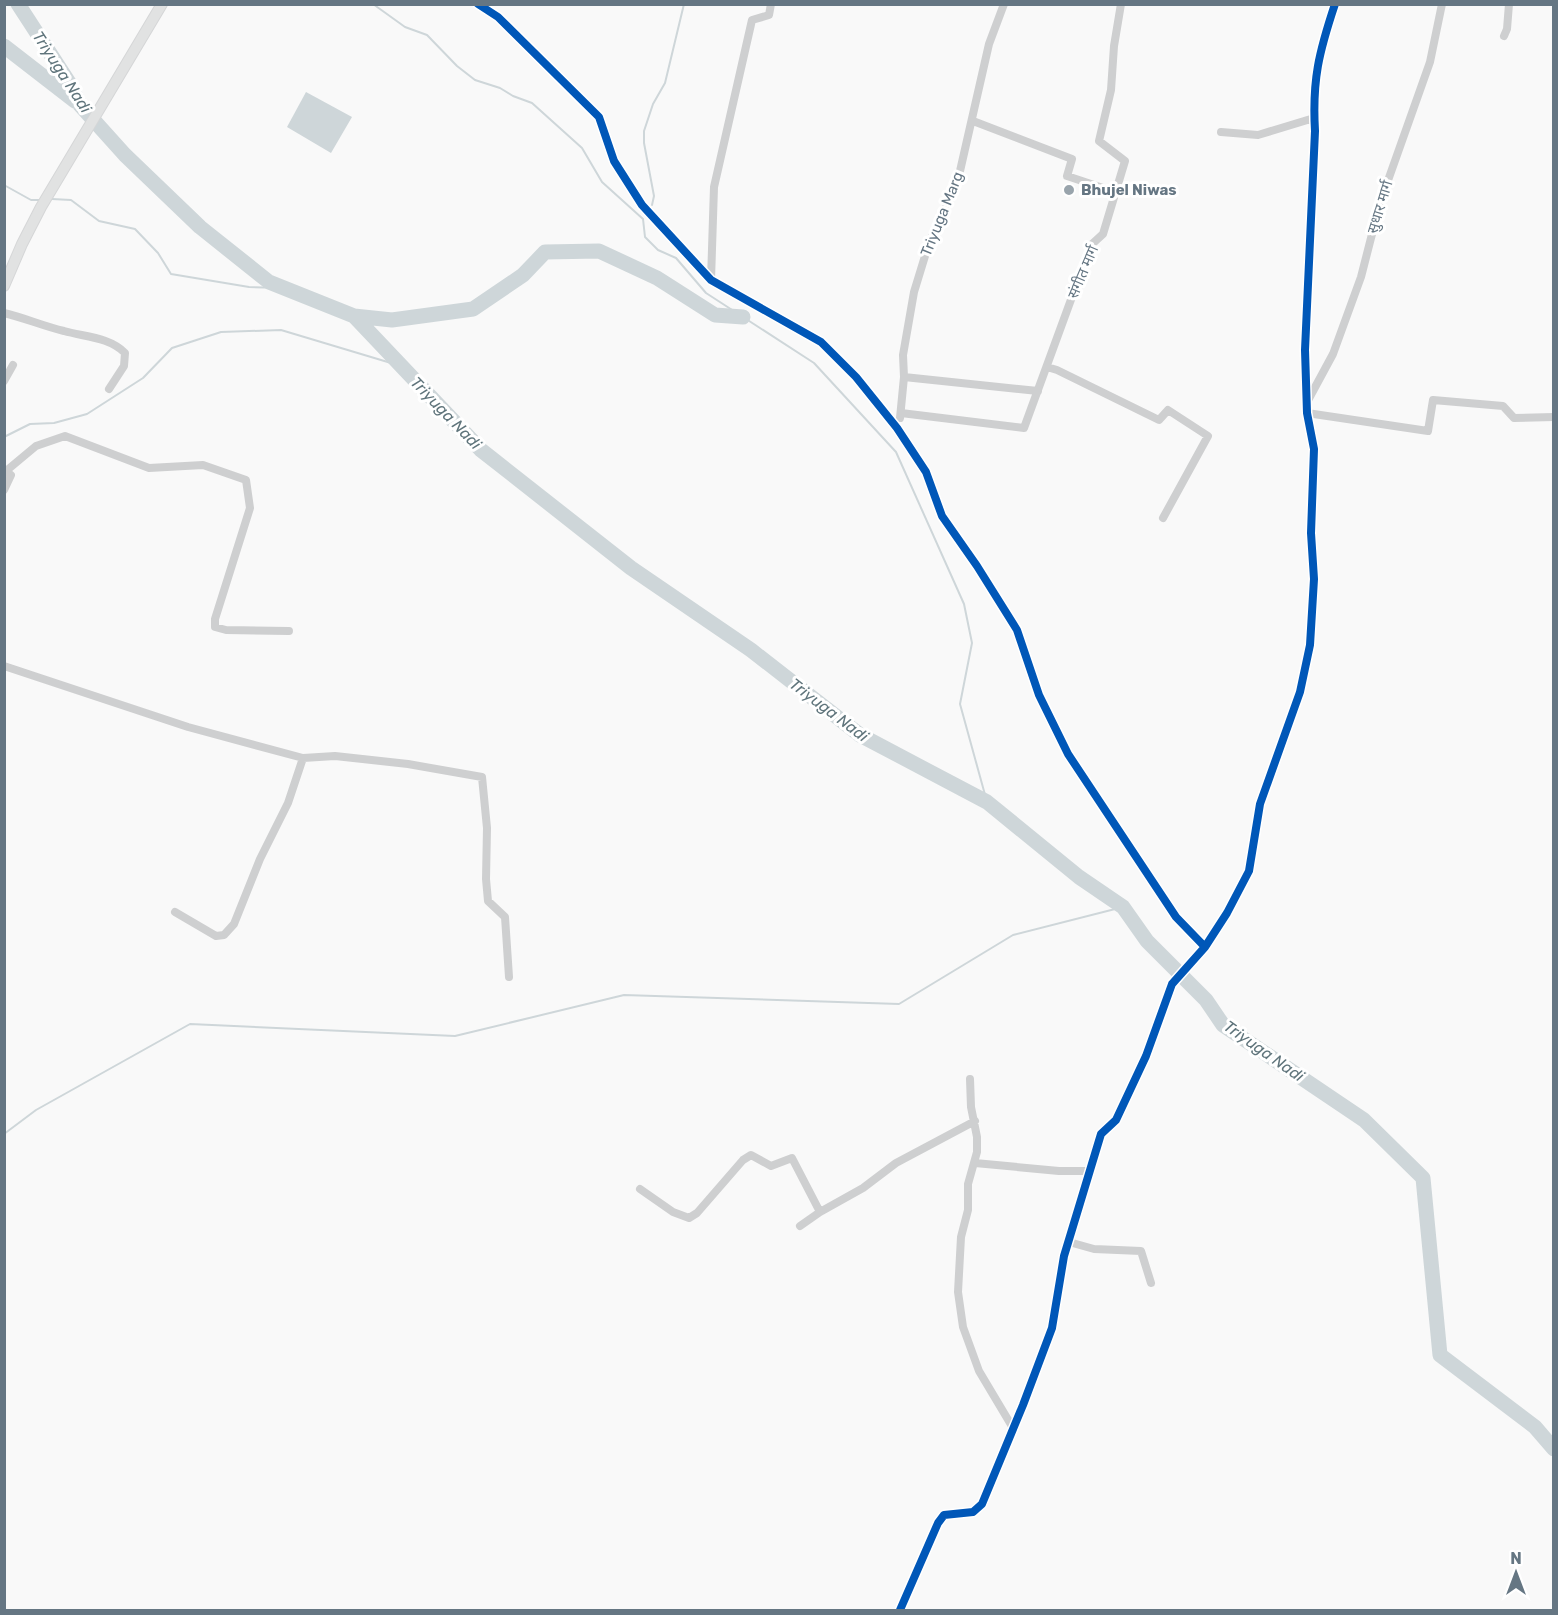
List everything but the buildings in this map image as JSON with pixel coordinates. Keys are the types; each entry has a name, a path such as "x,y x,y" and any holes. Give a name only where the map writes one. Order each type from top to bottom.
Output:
{"main road":[{"path":"4,286 41,207 162,4"}],"street":[{"path":"478,4 498,17 599,117 614,161 642,205 711,280 821,342 856,377 897,428 926,472 942,516 1017,630 1039,694 1068,753 1176,917 1205,947"},
{"path":"711,280 714,187 752,20 769,15 771,4"},
{"name":"Triyuga Marg","path":"897,428 901,413 904,377 903,355 914,292 929,243 960,171 989,44 1004,4"},
{"name":"संगीत मार्ग","path":"901,413 1024,428 1091,245 1103,234 1125,161 1099,141 1111,90 1114,46 1121,4"},
{"path":"900,1611 938,1523 944,1515 973,1512 982,1504 1052,1328 1069,1242 1101,1134 1116,1120 1146,1056 1172,984 1205,947 1227,913 1249,871 1260,804 1300,692 1310,645 1314,579 1311,533 1314,449 1306,408 1305,350 1313,99 1316,66 1335,4"},
{"name":"सुधार मार्ग","path":"1306,408 1333,354 1361,277 1380,203 1430,62 1442,4"},
{"path":"1504,36 1507,29 1509,4"},
{"path":"1221,132 1258,135 1314,118"},
{"path":"973,121 1072,159 1067,176 1115,192"},
{"path":"4,313 65,332 99,338 120,348 125,353 124,366 108,389"},
{"path":"4,381 13,365"},
{"path":"1047,367 1159,420 1168,410 1208,436 1163,518"},
{"path":"904,377 1038,391"},
{"path":"1306,408 1428,431 1433,400 1503,406 1514,418 1554,417"},
{"path":"4,490 11,476 5,471 36,446 65,436 149,468 204,465 246,480 250,508 215,619 215,627 226,630 289,631"},
{"path":"4,666 188,727 303,758 345,757 408,764 482,777 487,828 488,901 505,917 509,977"},
{"path":"175,912 216,936 224,935 234,924 260,859 288,803 303,758"},
{"path":"970,1079 971,1107 977,1137 975,1163 968,1184 968,1210 961,1237 958,1292 963,1327 979,1371 1013,1428"},
{"path":"800,1226 863,1188 896,1163 975,1120"},
{"path":"640,1189 673,1212 689,1218 697,1213 743,1160 751,1155 771,1166 792,1158 820,1212"},
{"path":"975,1163 1091,1171"},
{"path":"1069,1242 1094,1249 1141,1251 1151,1283"}],"shaded area":[{"path":"306,92 352,117 331,153 287,127"}],"waterway":[{"name":"Triyuga Nadi","path":"18,4 70,84 80,105 125,155 200,227 269,282 354,316 481,450 631,568 751,650 860,735 987,802 1079,877 1123,907 1147,941 1206,1000 1223,1025 1364,1120 1423,1178 1440,1355 1535,1427 1554,1449"},
{"path":"373,4 405,27 427,35 457,66 475,80 500,88 532,103 582,148 602,182 643,219 645,237 658,250 676,258 706,293 814,363 896,452 964,604 972,643 960,704 987,802"},
{"path":"652,205 654,196 644,143 644,131 653,104 665,83 684,4"},
{"path":"4,46 75,101"},
{"path":"4,185 31,200 40,200"},
{"path":"52,199 71,200 99,221 135,229 158,253 171,274 249,287 284,288"},
{"path":"354,316 392,320 473,309 523,275 545,252 599,251 657,278 715,315 743,317"},
{"path":"4,437 30,424 54,423 87,414 143,378 172,348 221,332 281,330 401,366"},
{"path":"4,1134 36,1110 190,1024 455,1036 624,995 899,1004 1013,935 1123,907"}],"cycle path":[{"path":"478,4 498,17 599,117 614,161 642,205 711,280 821,342 856,377 897,428 926,472 942,516 1017,630 1039,695 1068,754 1176,917 1205,947"},
{"path":"900,1610 938,1523 944,1515 973,1512 982,1504 1052,1328 1064,1256 1101,1134 1116,1120 1146,1056 1172,984 1205,947 1227,913 1249,871 1260,804 1300,692 1310,645 1314,579 1311,533 1314,449 1307,413 1305,350 1314,113 1318,66 1335,4"}],"place":[{"name":"Bhujel Niwas","path":"1069,190"}]}
